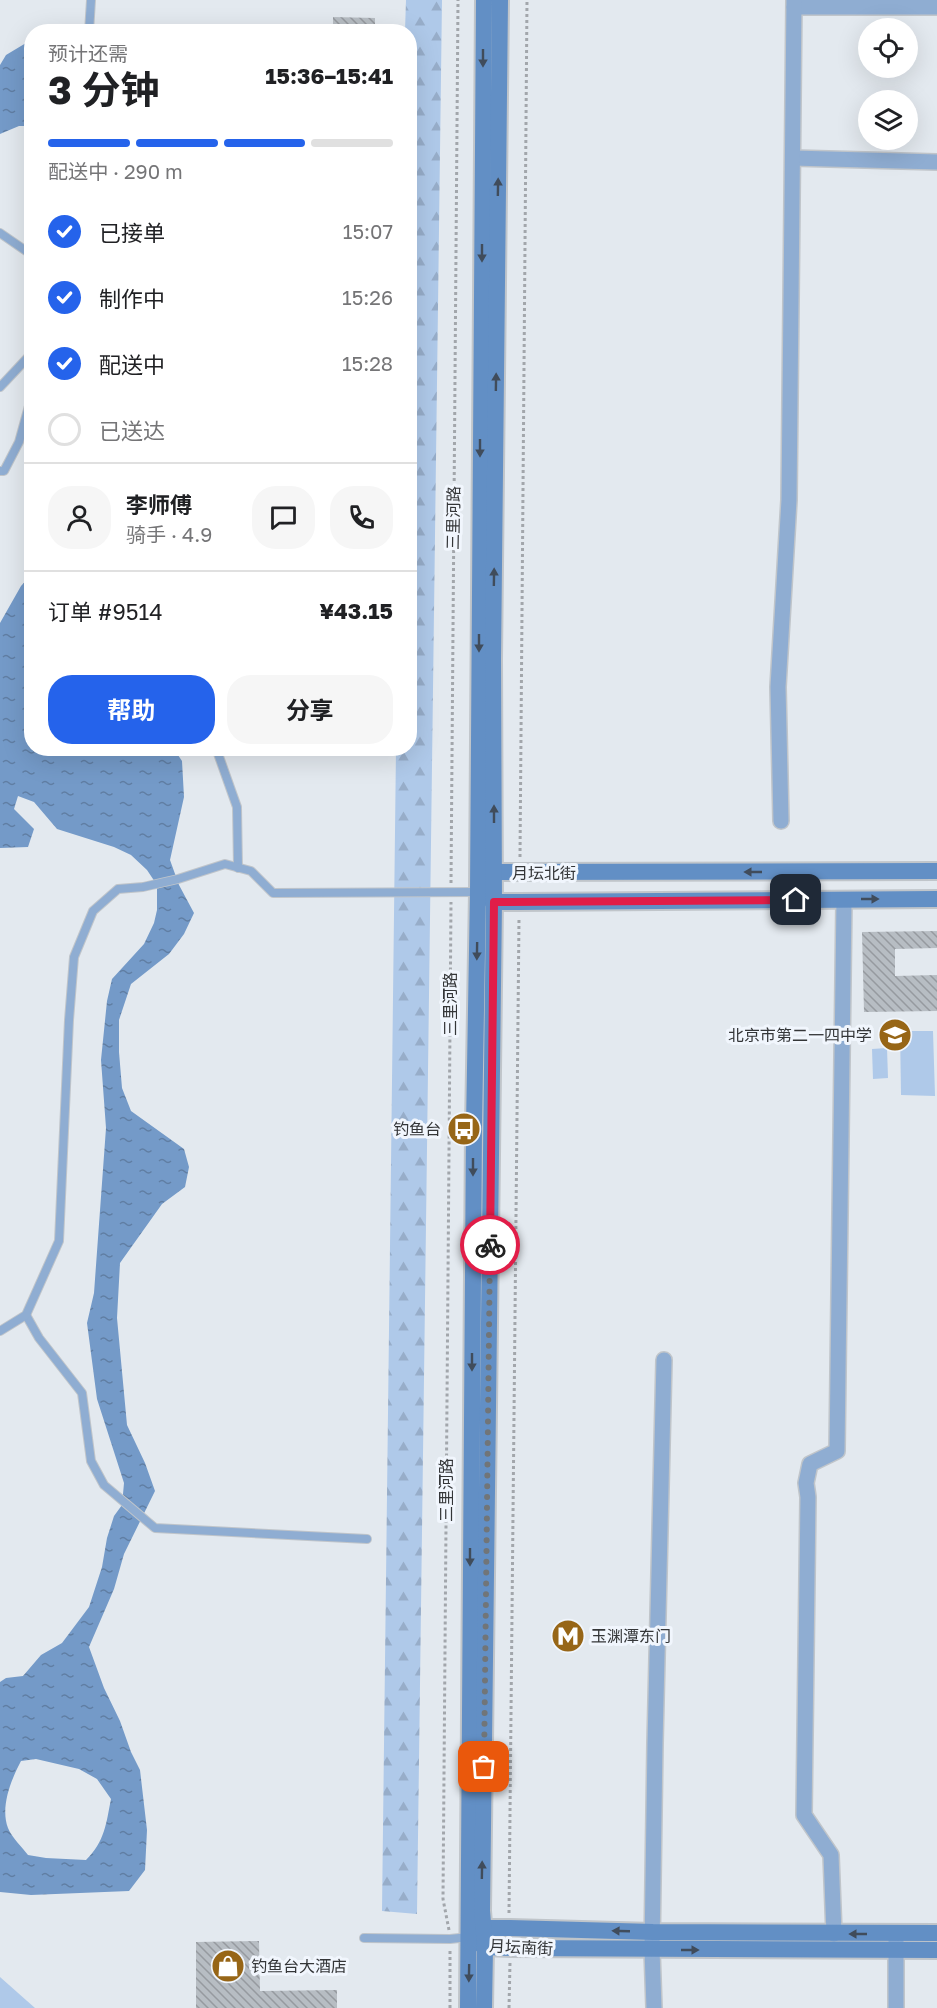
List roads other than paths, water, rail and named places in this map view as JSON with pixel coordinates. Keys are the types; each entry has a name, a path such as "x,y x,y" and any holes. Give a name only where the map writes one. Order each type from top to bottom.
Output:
{"main road":[{"name":"三里河路","path":"476,1933 468,1889 484,0"},
{"name":"三里河路","path":"468,2008 476,1933 482,1911 494,902 493,658 500,0"},
{"name":"月坛北街","path":"478,892 494,872 937,871"},
{"path":"478,892 494,902"},
{"name":"月坛北街","path":"494,902 937,899"},
{"name":"月坛南街","path":"937,1933 896,1942 652,1950 484,1947 476,1933 510,1928 834,1934 896,1942 937,1950"},
{"path":"484,1947 484,2008"}],"street":[{"path":"781,822 778,687 789,500 794,4 937,7"},
{"path":"793,158 937,162"},
{"path":"834,1934 831,1855 804,1815 808,1497 806,1483 810,1464 837,1451 844,900"},
{"path":"654,2008 652,1950 655,1743 664,1360"},
{"path":"896,1942 896,2008"}],"lane":[{"path":"90,24 91,0"},
{"path":"0,233 24,250"},
{"path":"0,387 24,362"},
{"path":"0,471 4,471 19,442 24,424"},
{"path":"219,756 237,807 238,868"},
{"path":"0,1331 26,1315 59,1241 74,957 93,911 118,889 142,887 178,879 225,864 251,871 273,893 478,892"},
{"path":"26,1315 39,1338 82,1393 91,1461 104,1485 154,1528 367,1539"},
{"path":"364,1938 450,1940 476,1933"}],"water":[{"path":"24,44 24,126 0,134 0,65 6,55"},
{"path":"24,583 24,756 179,756 182,761 184,797 170,860 179,885 194,913 184,934 169,954 131,984 119,1020 122,1088 131,1111 184,1149 189,1167 185,1187 162,1204 120,1263 117,1318 127,1425 155,1491 124,1554 114,1589 89,1647 104,1688 140,1770 147,1830 145,1870 129,1891 31,1895 0,1892 0,1682 6,1678 23,1676 41,1655 62,1643 89,1607 102,1567 114,1516 122,1505 124,1483 97,1399 87,1323 94,1293 106,1128 101,1060 107,1001 112,979 144,944 154,923 157,910 157,885 147,870 131,855 114,847 57,829 34,802 18,796 14,809 34,829 28,847 0,848 0,623","holes":["36,1759 79,1769 97,1779 111,1799 104,1832 86,1860 28,1855 8,1828 5,1811 8,1794 21,1761"]}],"place":[{"name":"北京市第二一四中学","path":"895,1035"},
{"name":"钓鱼台","path":"464,1129"},
{"name":"玉渊潭东门","path":"568,1636"},
{"name":"钓鱼台大酒店","path":"228,1966"}]}
